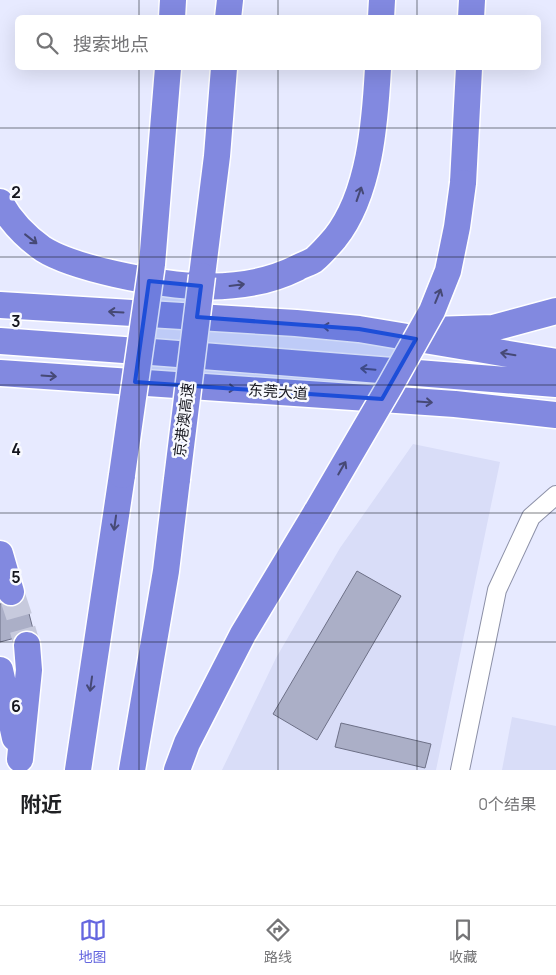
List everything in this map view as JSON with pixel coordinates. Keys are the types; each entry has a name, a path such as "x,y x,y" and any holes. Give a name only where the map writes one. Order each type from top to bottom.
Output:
{"highway":[{"path":"172,15 173,0"},
{"path":"228,15 230,0"},
{"path":"381,15 382,0"},
{"path":"471,15 472,0"},
{"path":"78,770 152,264 168,70"},
{"name":"京港澳高速","path":"132,770 166,571 217,156 224,70"},
{"path":"0,202 20,230 44,249 75,264 110,273 136,279 191,286 227,286 258,282 285,274 314,259 334,239 347,221 358,197 367,166 376,101 378,70"},
{"path":"177,770 187,743 243,634 432,311 448,271 457,226 463,183 469,70"},
{"path":"0,305 296,323 359,329 442,331 493,328 556,311"},
{"path":"359,329 556,362"},
{"name":"东莞大道","path":"0,341 556,384"},
{"name":"东莞大道","path":"0,373 455,404 556,415"},
{"path":"0,554 12,592"},
{"path":"21,765 29,670 27,645"},
{"path":"0,670 21,765"}],"street":[{"path":"460,770 497,590 531,517 556,495"}],"highlighted area":[{"path":"149,281 201,286 197,317 359,329 416,339 382,399 135,382"}],"shaded area":[{"path":"413,444 500,462 436,770 222,770 276,658 340,548"},
{"path":"512,717 556,726 556,770 502,770"}],"building":[{"path":"357,571 401,596 317,740 273,714"},
{"path":"25,598 34,633 0,642 0,604"},
{"path":"341,723 431,744 425,768 335,747"}],"tunnel":[{"path":"11,592 27,645"}]}
